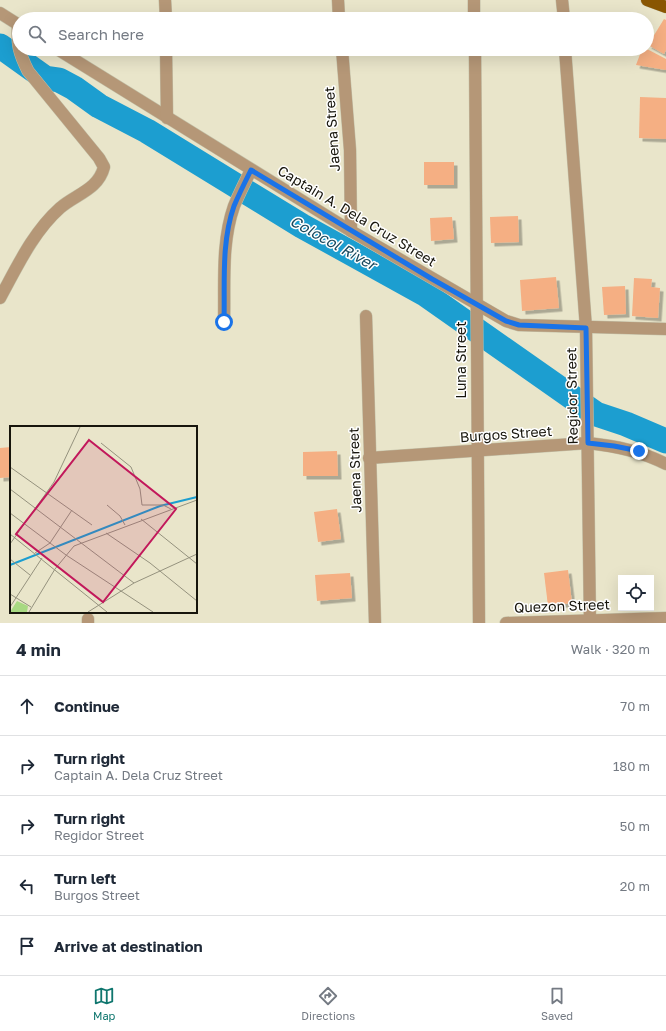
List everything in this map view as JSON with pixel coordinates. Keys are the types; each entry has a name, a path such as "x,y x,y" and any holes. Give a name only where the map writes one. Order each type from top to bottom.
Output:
{"main road":[{"path":"647,0 666,7"}],"street":[{"path":"165,0 166,12"},
{"path":"338,0 339,12"},
{"path":"474,0 474,12"},
{"path":"562,0 563,12"},
{"path":"0,13 12,20"},
{"path":"0,298 39,230 60,207 90,189 99,179 104,167 99,158 28,72 20,56"},
{"name":"Captain A. Dela Cruz Street","path":"68,56 167,118 249,174 351,231 476,310 519,325 666,329"},
{"path":"166,56 167,118"},
{"name":"Jaena Street","path":"343,56 350,150 351,231"},
{"name":"Luna Street","path":"475,56 479,623"},
{"name":"Regidor Street","path":"566,56 586,328 590,621"},
{"path":"224,322 226,244 238,197 249,174"},
{"name":"Jaena Street","path":"366,316 375,623"},
{"name":"Burgos Street","path":"369,458 588,443 639,451 666,464"},
{"name":"Quezon Street","path":"506,623 666,618"}],"building":[{"path":"664,19 666,20 666,50 664,54 654,48 654,35"},
{"path":"654,53 666,59 666,70 636,65 639,56 654,56"},
{"path":"640,97 666,98 666,139 639,138"},
{"path":"424,162 454,162 454,185 424,185"},
{"path":"518,216 519,242 491,243 490,217"},
{"path":"452,217 454,239 431,241 430,218"},
{"path":"556,277 559,308 522,311 520,280"},
{"path":"634,278 652,279 651,287 660,288 658,318 632,316"},
{"path":"625,286 626,314 604,315 602,287"},
{"path":"10,447 10,477 0,478 0,448"},
{"path":"337,451 338,476 303,476 303,452"},
{"path":"337,509 341,539 318,542 314,512"},
{"path":"568,570 572,603 548,606 544,573"},
{"path":"350,573 352,598 317,601 315,575"}],"waterway":[{"name":"Colocol River","path":"0,46 12,55"},
{"name":"Colocol River","path":"14,56 45,78 59,80 74,88 99,106 147,131 302,226 425,294 596,414 626,424 666,441"}],"route":[{"path":"224,322 226,244 234,206 251,170 493,315 519,325 586,328 588,443 639,451"}]}
